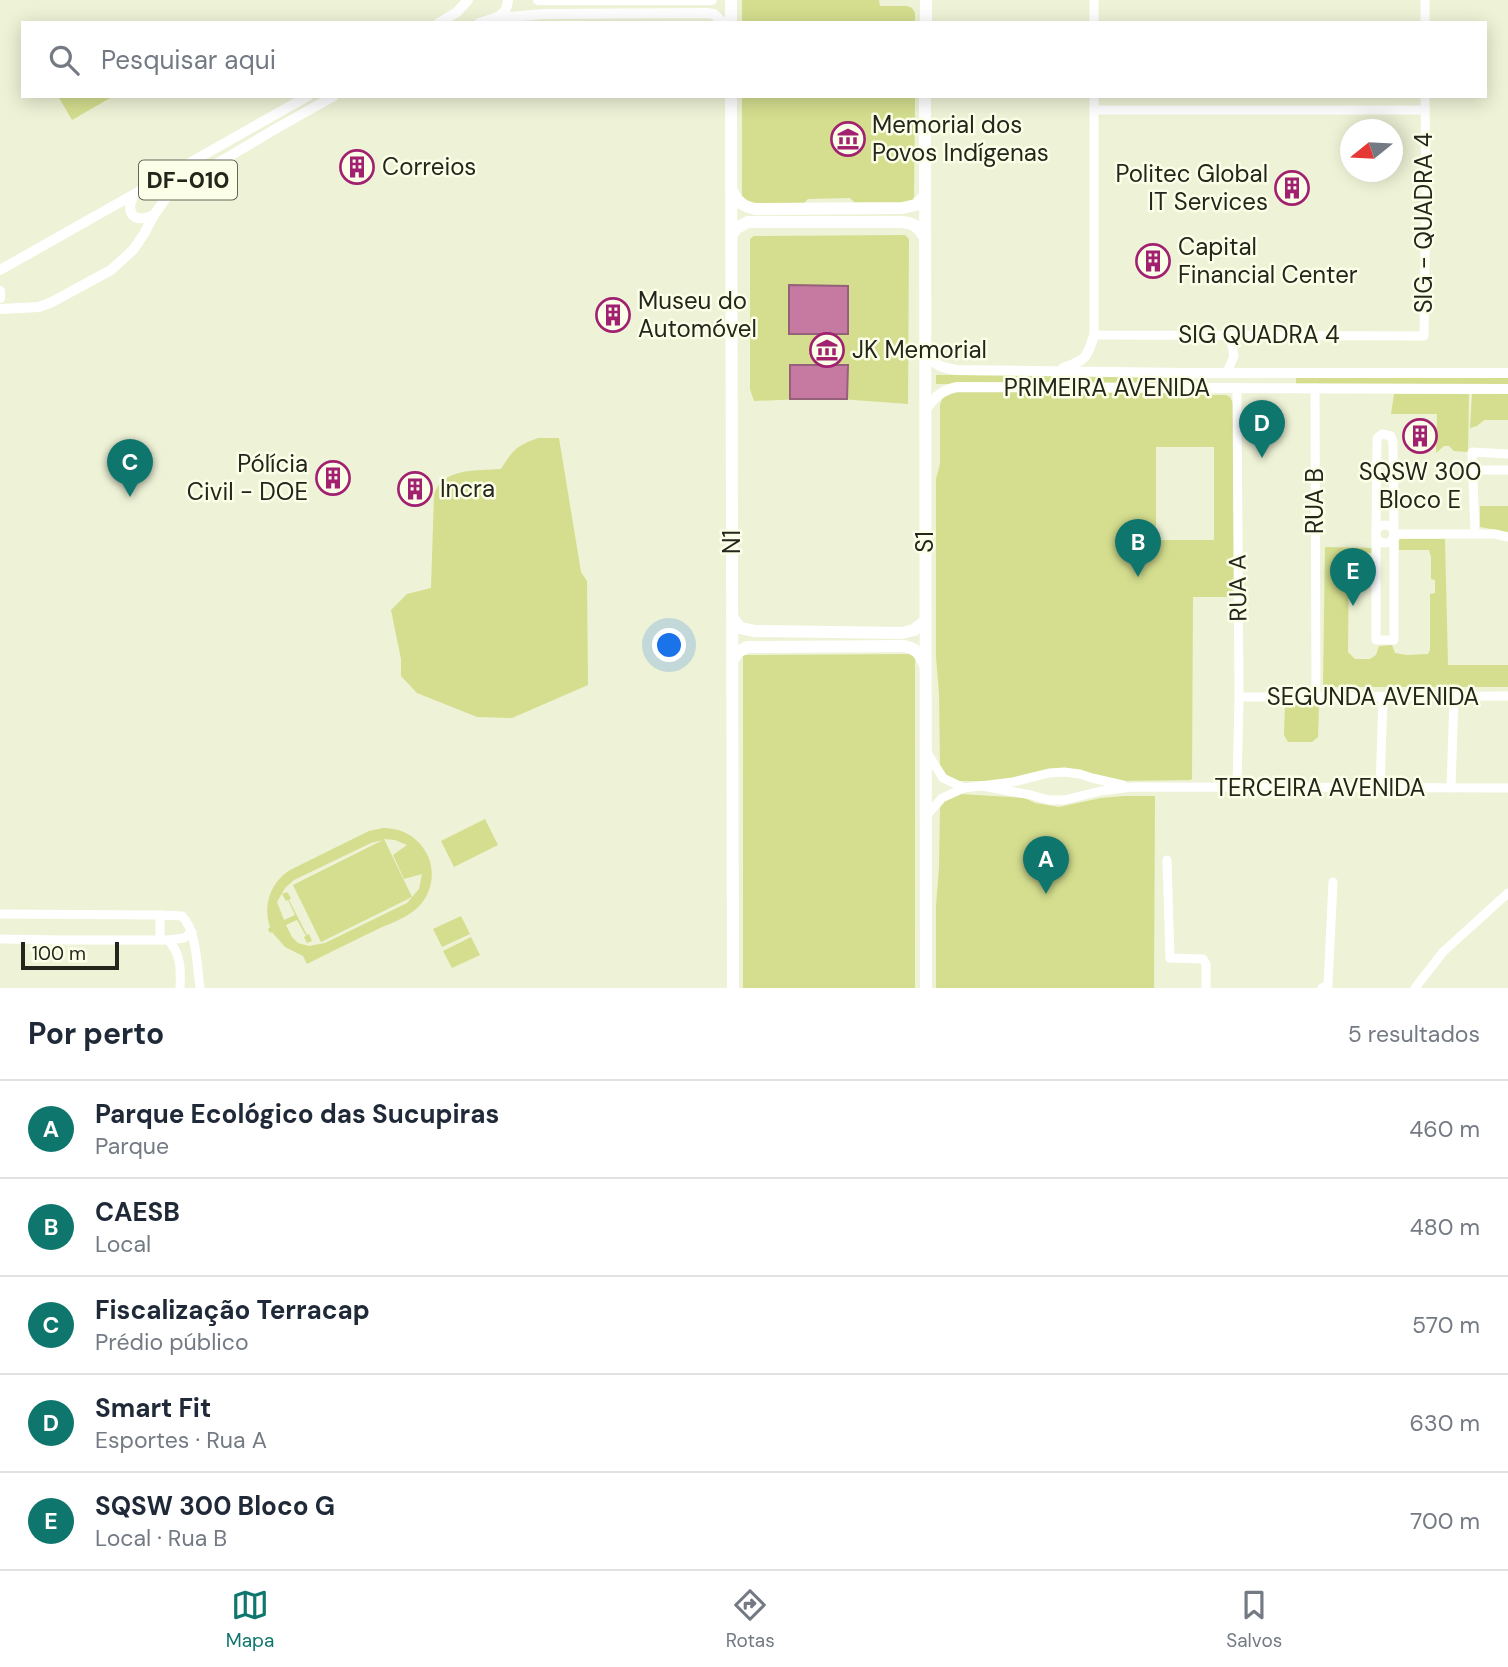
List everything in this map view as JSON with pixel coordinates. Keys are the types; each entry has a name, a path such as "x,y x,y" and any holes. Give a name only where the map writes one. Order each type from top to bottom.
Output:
{"highway":[{"path":"731,0 731,21"},
{"path":"926,0 926,21"},
{"name":"N1","path":"731,98 733,988"},
{"name":"S1","path":"926,98 926,988"},
{"path":"732,191 740,203 756,209 907,208 916,205 925,196"},
{"path":"732,234 748,222 902,222 917,226 925,238"},
{"path":"732,617 744,630 767,632 902,633 914,630 925,621"},
{"path":"732,661 743,648 753,646 904,646 918,652 925,665"}],"main road":[{"path":"442,21 457,12 468,0"},
{"path":"486,21 502,15 508,0"},
{"path":"538,0 712,0"},
{"path":"495,18 544,14 707,13 715,14 721,21"},
{"name":"DF-010","path":"0,270 304,98"},
{"name":"DF-010","path":"0,309 39,307 111,270 133,250 166,198 186,181 331,98"},
{"path":"133,195 130,207 133,215 145,219 154,215"},
{"path":"0,291 0,298"},
{"path":"1053,371 1083,360 1089,352 1094,335"},
{"name":"PRIMEIRA AVENIDA","path":"925,351 935,364 950,369 1186,373 1508,373"},
{"path":"1287,388 1292,384 1288,372"},
{"path":"1186,373 1182,380 1186,388"},
{"name":"PRIMEIRA AVENIDA","path":"925,411 936,396 957,387 1508,389"}],"street":[{"path":"1094,0 1094,21"},
{"path":"1425,0 1425,21"},
{"path":"1094,98 1094,335"},
{"name":"SIG - QUADRA 4","path":"1424,336 1425,98"},
{"path":"1094,110 1425,110"},
{"name":"SIG QUADRA 4","path":"1094,335 1235,340 1252,336 1424,336"},
{"path":"1227,372 1234,356 1235,340"},
{"path":"1235,340 1244,372"},
{"name":"RUA B","path":"1315,388 1316,697"},
{"name":"RUA A","path":"1237,389 1237,787"},
{"path":"1382,434 1391,436 1393,440 1394,534 1394,640 1376,640 1377,438 1382,434"},
{"path":"1475,534 1472,452 1508,454"},
{"path":"1474,470 1508,470"},
{"path":"1387,524 1394,534 1387,543 1378,540 1376,533 1378,527 1387,524"},
{"path":"1394,534 1495,534 1508,537"},
{"path":"1376,551 1394,551"},
{"name":"SEGUNDA AVENIDA","path":"1239,697 1508,696"},
{"path":"1451,788 1454,697"},
{"path":"1380,788 1383,698"},
{"path":"926,751 943,778 964,788"},
{"path":"925,817 942,797 964,788 1013,782 1033,776 1064,772 1132,787"},
{"path":"1080,774 1086,782 1083,795"},
{"path":"1031,795 1028,789 1033,776"},
{"path":"982,786 1049,800 1064,800 1101,790 1132,787"},
{"name":"TERCEIRA AVENIDA","path":"1132,787 1508,788"},
{"path":"1167,860 1170,958 1203,959 1206,964 1206,988"},
{"path":"1322,988 1328,985 1333,882"},
{"path":"1415,988 1443,952 1508,893"},
{"path":"0,914 182,916 192,932 200,988"},
{"path":"160,915 164,940 174,946 178,956 181,968 180,988"},
{"path":"0,939 164,940 184,938 192,932"}],"green space":[{"path":"742,0 879,0 880,6 907,6 915,13 915,21 742,21"},
{"path":"59,98 110,98 72,120"},
{"path":"742,98 915,98 912,201 855,203 850,198 808,199 803,204 748,203 742,197"},
{"path":"905,235 909,239 908,404 827,398 754,401 750,389 750,239 754,236"},
{"path":"936,375 1179,376 1178,384 936,384"},
{"path":"1296,376 1508,376 1508,385 1296,384"},
{"path":"1185,391 1230,397 1233,403 1234,595 1193,597 1192,779 1116,781 1088,775 1027,776 991,781 947,779 940,766 936,656 936,479 940,464 940,405 943,397 952,392","holes":["1156,447 1214,447 1214,540 1156,540"]},
{"path":"1472,393 1508,393 1508,420 1484,420 1470,428"},
{"path":"1394,394 1469,394 1468,452 1454,451 1449,446 1444,446 1436,453 1437,414 1391,414"},
{"path":"538,438 559,438 581,572 587,581 588,685 512,718 477,717 417,693 401,676 401,659 391,610 407,594 431,588 434,495 438,486 445,479 462,472 501,469 516,449"},
{"path":"1480,506 1508,506 1508,532 1480,527"},
{"path":"1401,539 1445,539 1448,665 1508,665 1508,687 1323,687 1325,547 1373,548 1374,553 1348,552 1341,557 1341,591 1345,590 1345,560 1349,559 1348,652 1355,659 1370,659 1376,655 1379,646 1392,645 1395,653 1428,654 1430,594 1435,593 1435,580 1431,579 1431,557 1429,550 1399,550"},
{"path":"915,654 915,988 743,988 743,655"},
{"path":"1315,700 1319,707 1318,737 1312,742 1288,742 1284,735 1285,704 1288,701"},
{"path":"960,794 1025,798 1035,803 1059,807 1101,798 1155,796 1154,988 936,988 940,808 942,801"},
{"path":"485,819 498,845 454,867 441,841"},
{"path":"383,828 397,830 419,843 427,854 431,867 432,880 428,893 421,904 407,915 307,964 303,956 285,947 268,929 270,927 267,911 273,888 290,870 369,831","holes":["384,839 407,845 393,855 404,879 422,874 419,889 407,903 325,943 309,946 298,943 286,925 297,920 307,943 312,941 287,892 282,894 295,915 284,920 277,902 285,888 294,880 371,843 383,840 293,885 321,942 412,897"]},
{"path":"461,916 470,934 442,947 433,929"},
{"path":"471,937 480,955 452,968 443,951"}],"shaded area":[{"path":"789,285 848,286 848,334 789,334"},
{"path":"790,365 848,365 847,399 790,399"}],"place":[{"name":"Memorial dos Povos Indígenas","path":"848,139"},
{"name":"Correios","path":"357,167"},
{"name":"Politec Global IT Services","path":"1292,188"},
{"name":"Capital Financial Center","path":"1153,261"},
{"name":"Museu do Automóvel","path":"613,315"},
{"name":"JK Memorial","path":"827,350"},
{"name":"SQSW 300 Bloco E","path":"1420,436"},
{"name":"Smart Fit","path":"1262,458"},
{"name":"Pólícia Civil - DOE","path":"333,478"},
{"name":"Incra","path":"415,489"},
{"name":"Fiscalização Terracap","path":"130,497"},
{"name":"CAESB","path":"1138,577"},
{"name":"SQSW 300 Bloco G","path":"1353,606"},
{"name":"Parque Ecológico das Sucupiras","path":"1046,894"}]}
